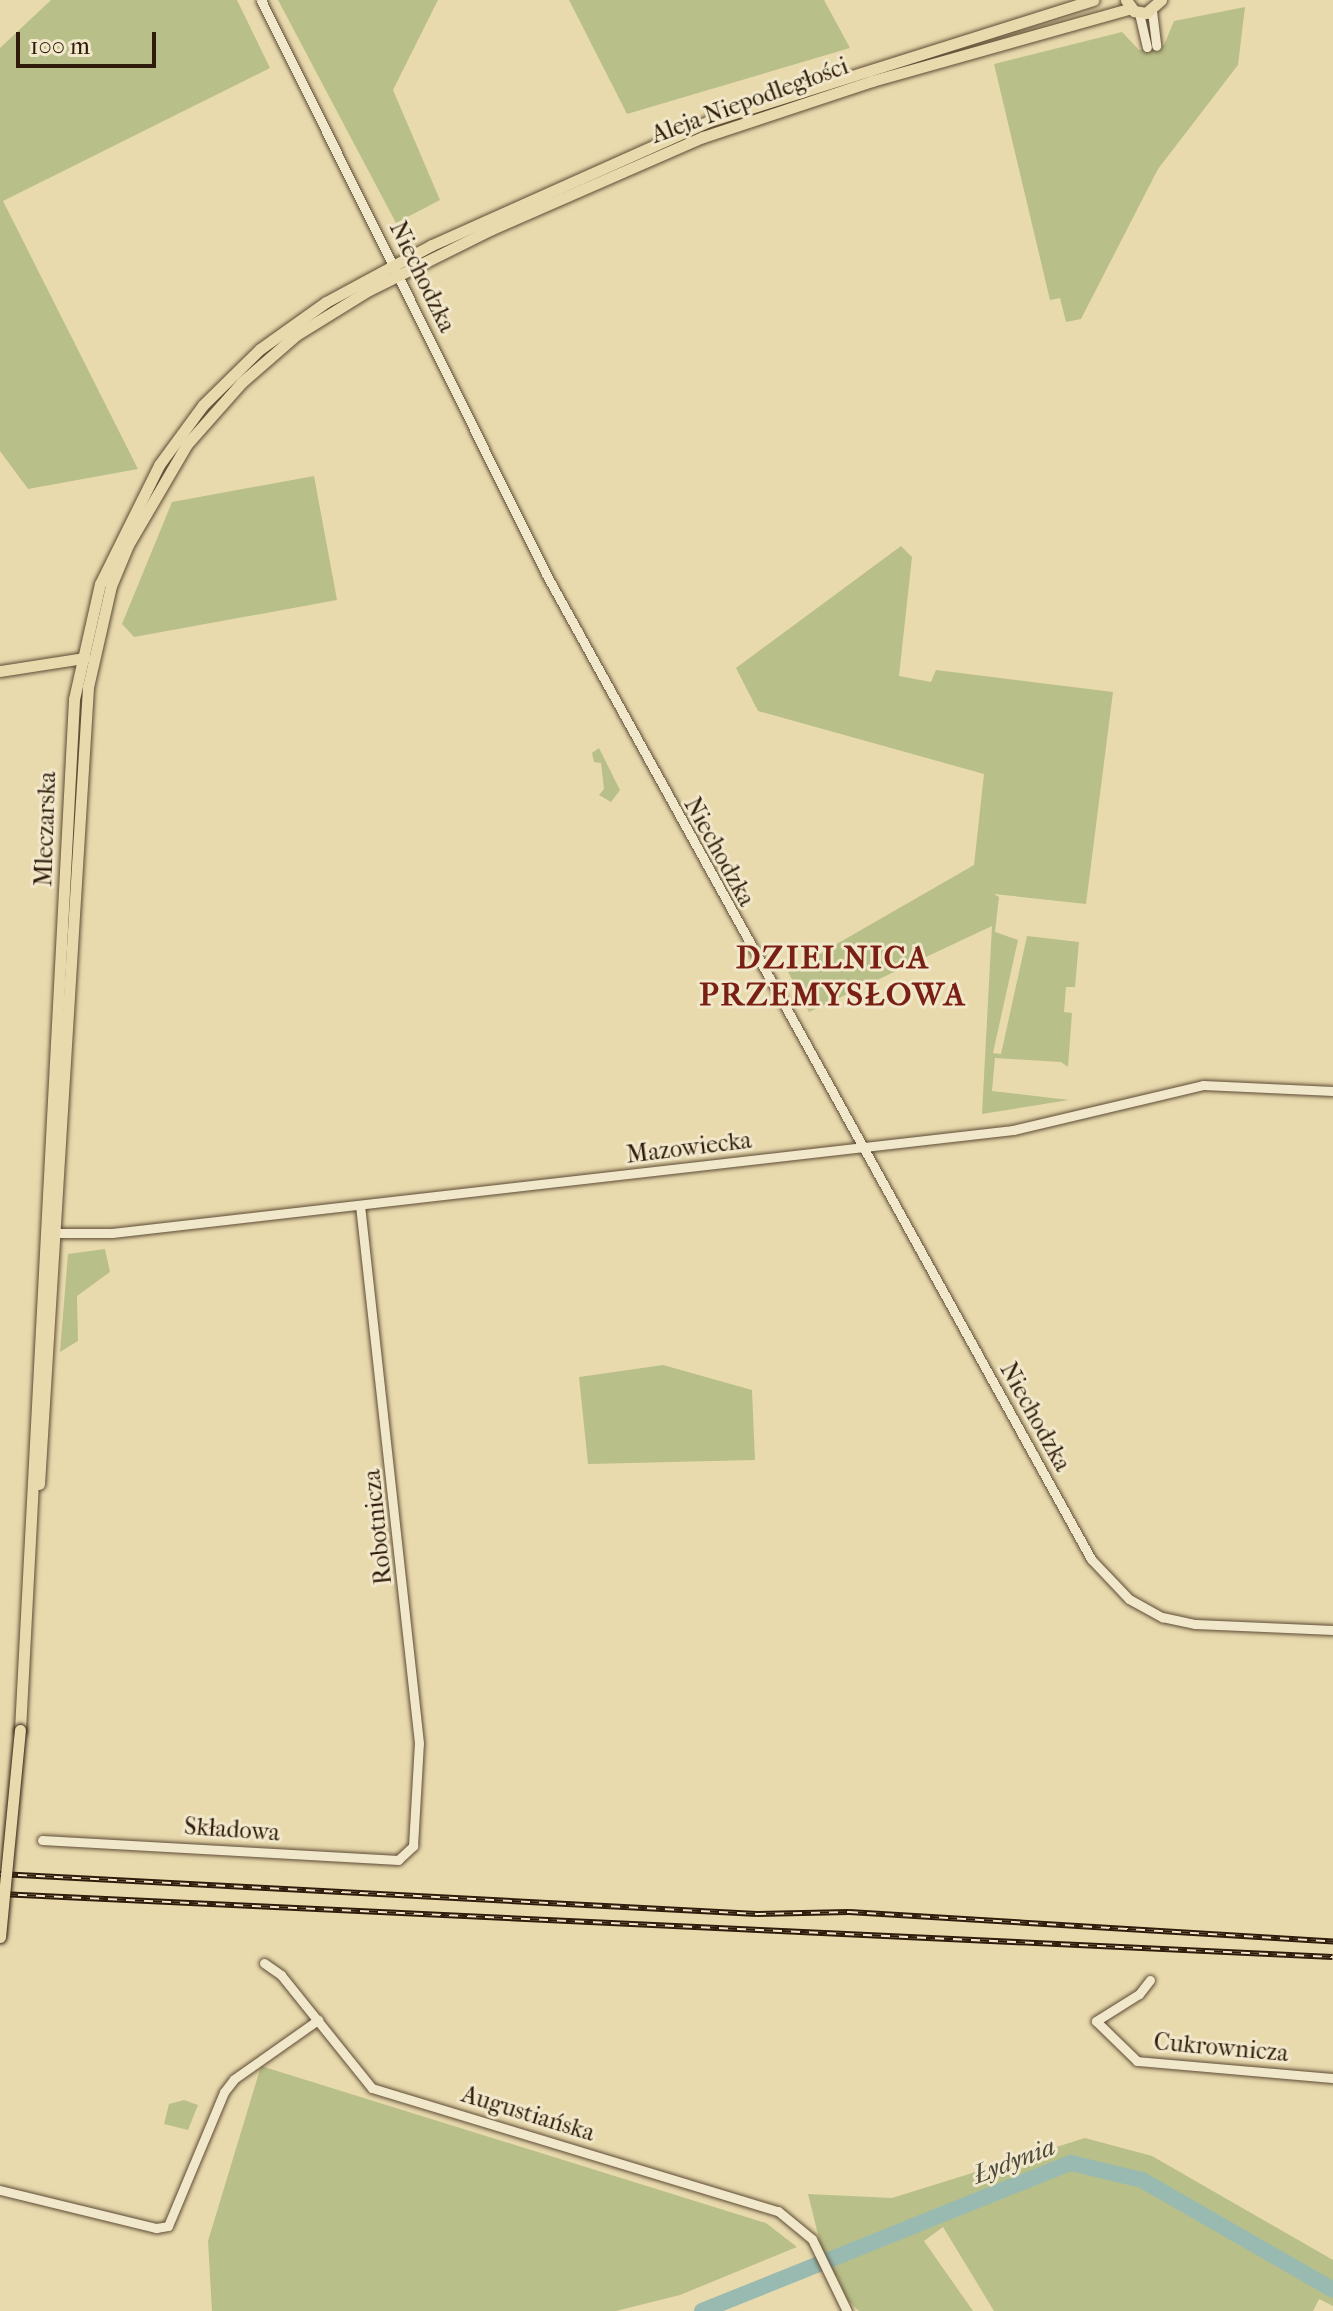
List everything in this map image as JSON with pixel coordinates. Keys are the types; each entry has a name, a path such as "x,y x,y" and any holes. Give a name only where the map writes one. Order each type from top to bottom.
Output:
{"main road":[{"name":"Aleja Niepodległości","path":"396,270 623,155 709,121 1093,0"},
{"path":"1152,11 1161,0"},
{"name":"Aleja Niepodległości","path":"396,270 703,137 902,72 1132,7 1152,11"},
{"name":"Mleczarska","path":"0,1937 20,1730 51,1233 71,731 87,658 128,545 187,444 277,350 396,270"},
{"path":"0,671 87,658"}],"street":[{"name":"Niechodzka","path":"261,0 546,574 863,1148 1106,1579 1129,1599 1179,1621 1333,1630"},
{"path":"1132,7 1152,47 1152,11"},
{"name":"Mazowiecka","path":"51,1233 112,1233 1013,1130 1203,1085 1333,1091"},
{"name":"Robotnicza","path":"360,1205 419,1743 413,1846"},
{"name":"Składowa","path":"42,1840 398,1860 413,1846"},
{"name":"Augustiańska","path":"264,1963 281,1975 372,2088 778,2211 801,2224 818,2250 847,2311"},
{"name":"Cukrownicza","path":"1150,1980 1139,1994 1096,2021 1137,2061 1333,2078"},
{"path":"0,2190 156,2228 168,2226 224,2092 234,2079 318,2020"}],"green space":[{"path":"51,0 237,0 270,68 3,201 138,469 28,489 0,451 0,48"},
{"path":"278,0 438,0 393,90 440,200 396,223"},
{"path":"569,0 824,0 850,48 627,114"},
{"path":"1245,7 1238,65 1158,169 1081,319 1066,322 1060,298 1050,300 994,64 1122,32 1139,50 1164,45 1174,21"},
{"path":"314,476 337,600 134,637 122,624 172,502"},
{"path":"901,546 912,557 899,676 931,682 936,670 1113,692 1086,904 994,894 999,897 995,932 1018,940 993,1053 1001,1054 1027,936 1079,942 1075,987 1066,987 1064,1012 1072,1013 1068,1067 1061,1062 995,1058 992,1091 1069,1100 982,1114 992,926 809,1012 788,972 974,865 984,774 758,711 736,668"},
{"path":"599,748 620,790 611,802 599,795 604,789 601,763 594,762 592,753"},
{"path":"105,1249 110,1272 77,1296 78,1341 60,1352 68,1254"},
{"path":"663,1365 752,1390 755,1460 588,1464 579,1377"},
{"path":"261,2066 766,2223 797,2247 680,2295 616,2311 212,2311 208,2241"},
{"path":"184,2100 198,2105 188,2130 164,2124 169,2104"},
{"path":"1085,2138 1152,2156 1333,2260 1333,2306 1319,2299 1313,2311 994,2311 943,2227 924,2241 973,2311 859,2311 847,2299 837,2276 828,2275 808,2194 892,2198"}],"waterway":[{"name":"Łydynia","path":"702,2311 1071,2163 1142,2180 1333,2290"}],"railway":[{"path":"0,1874 757,1914 849,1912 1333,1942"},
{"path":"0,1894 1333,1957"}],"district":[{"name":"DZIELNICA PRZEMYSŁOWA","path":"833,978"}]}
